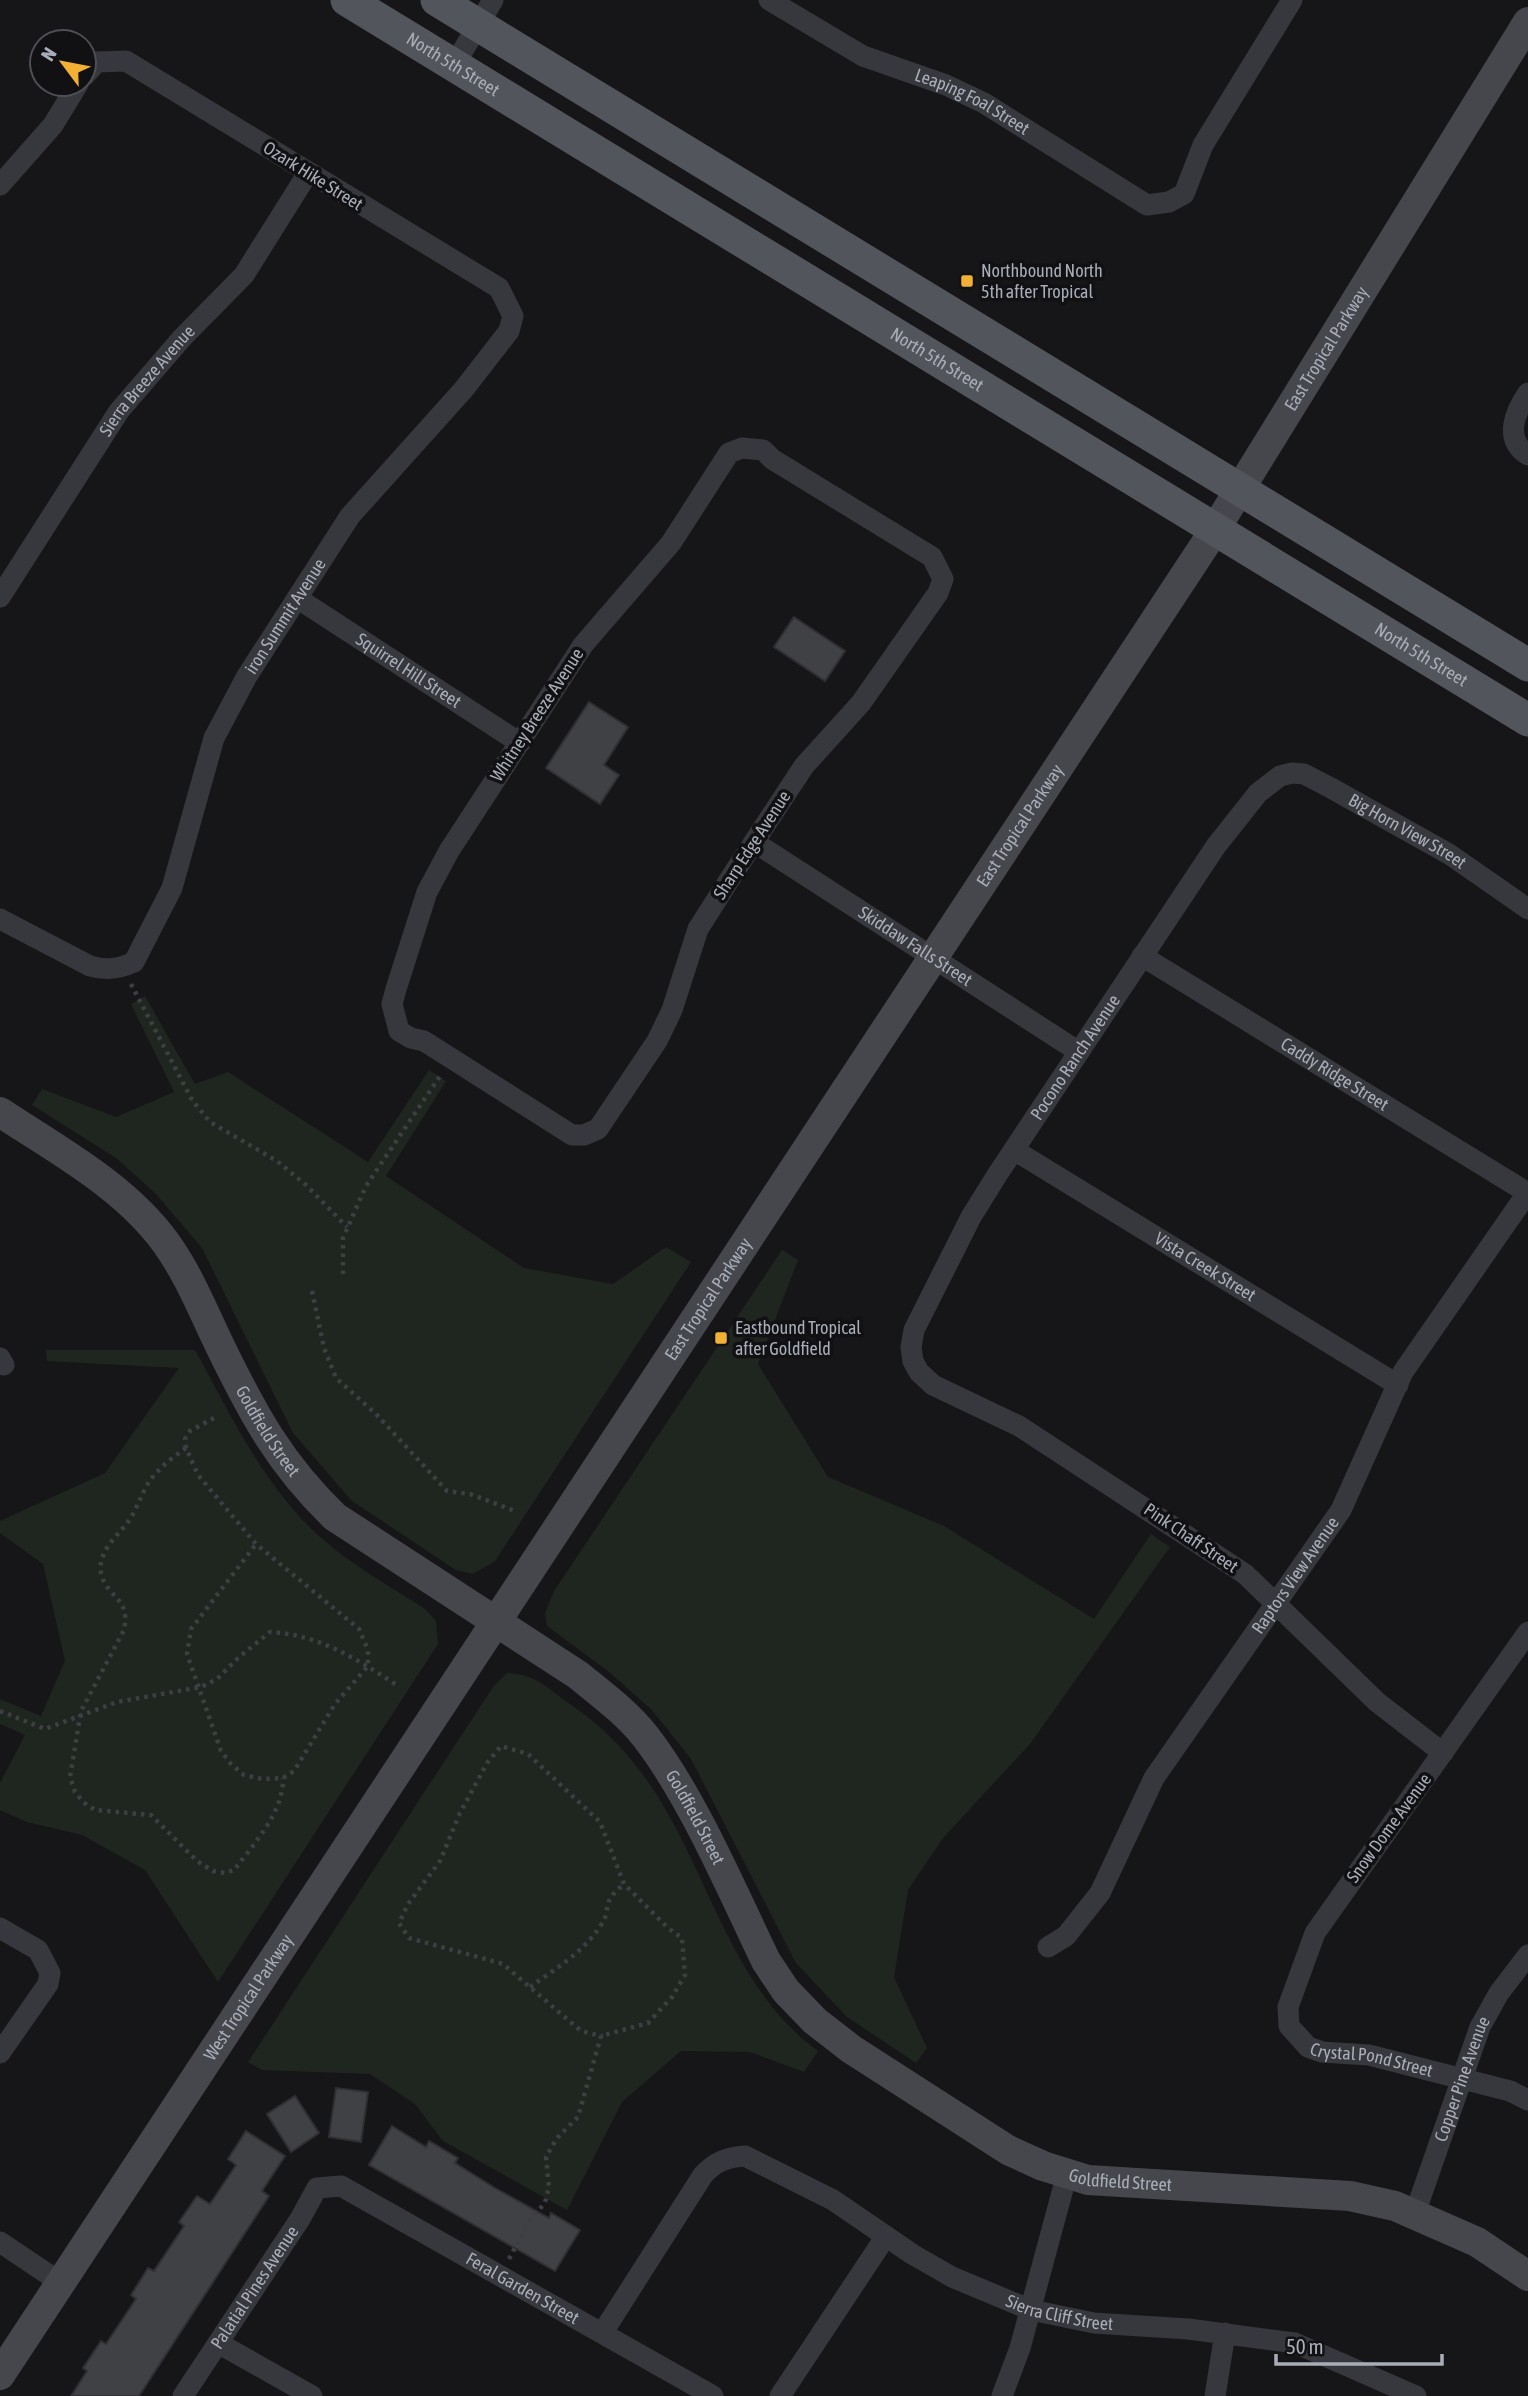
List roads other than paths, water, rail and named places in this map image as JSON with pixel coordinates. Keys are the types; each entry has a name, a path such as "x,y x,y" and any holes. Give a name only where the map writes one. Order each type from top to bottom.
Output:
{"main road":[{"name":"North 5th Street","path":"346,0 1528,720"},
{"path":"438,0 485,13 1528,665"},
{"name":"East Tropical Parkway","path":"497,1621 1214,531 1528,22"},
{"name":"Goldfield Street","path":"0,1112 118,1192 143,1215 166,1243 192,1286 274,1449 301,1484 335,1517 578,1675 614,1704 643,1734 667,1767 766,1961 786,1991 815,2021 851,2049 1007,2150 1067,2174 1088,2180 1165,2187 1350,2196 1415,2213 1477,2242 1528,2276"},
{"name":"West Tropical Parkway","path":"0,2375 497,1621"}],"street":[{"name":"Leaping Foal Street","path":"769,0 863,56 946,85 984,103 1147,205 1170,202 1184,194 1203,145 1292,0"},
{"path":"453,67 485,13"},
{"name":"Ozark Hike Street","path":"98,62 126,61 499,288 508,303"},
{"path":"0,185 46,133 69,98"},
{"name":"Sierra Breeze Avenue","path":"0,597 120,411 183,338 244,275 308,173"},
{"name":"iron Summit Avenue","path":"0,919 102,970 134,962 173,888 214,738 247,676 350,516 435,422 509,331 513,316 508,303"},
{"path":"1528,393 1513,419 1513,436 1528,454"},
{"name":"Sharp Edge Avenue","path":"452,1059 572,1135 584,1135 598,1129 657,1041 673,1010 698,929 804,766 861,703 938,593 943,579 932,557 772,459 763,450 742,448"},
{"name":"Whitney Breeze Avenue","path":"452,1059 424,1041 398,1031 393,1018 396,989 427,892 449,851 583,645 671,543 714,481 721,463 729,453 742,448"},
{"name":"Squirrel Hill Street","path":"297,598 520,743"},
{"name":"Big Horn View Street","path":"1280,776 1292,772 1304,774 1353,799 1449,854 1528,909"},
{"name":"Pocono Ranch Avenue","path":"913,1361 911,1347 914,1330 971,1217 1216,846 1258,793 1280,776"},
{"name":"Skiddaw Falls Street","path":"754,842 1079,1052"},
{"name":"Caddy Ridge Street","path":"1142,956 1528,1193"},
{"name":"Vista Creek Street","path":"1014,1150 1398,1385"},
{"name":"Raptors View Avenue","path":"1048,1947 1066,1936 1100,1893 1154,1778 1341,1510 1398,1385 1528,1193"},
{"name":"Pink Chaff Street","path":"913,1361 919,1373 933,1385 1018,1426 1245,1574 1377,1702 1443,1753"},
{"name":"Snow Dome Avenue","path":"1299,2038 1289,2026 1288,2007 1315,1933 1528,1632"},
{"path":"0,1928 29,1943 46,1963 50,1973 48,1984 0,2053"},
{"name":"Copper Pine Avenue","path":"1415,2213 1480,2027 1499,1993 1528,1955"},
{"name":"Crystal Pond Street","path":"1299,2038 1308,2048 1322,2052 1368,2055 1510,2091 1528,2100"},
{"name":"Sierra Cliff Street","path":"603,2332 703,2175 713,2164 731,2156 745,2156 834,2200 952,2277 1031,2310 1094,2323 1225,2333 1295,2343 1416,2396"},
{"path":"1002,2396 1009,2385 1031,2310 1067,2174"},
{"name":"Feral Garden Street","path":"330,2186 341,2186 356,2192 713,2396"},
{"name":"Palatial Pines Avenue","path":"183,2396 300,2219 308,2199 317,2188 330,2186"},
{"path":"780,2396 886,2236"},
{"path":"0,2242 61,2283"},
{"path":"1215,2396 1223,2364 1225,2333"},
{"path":"218,2343 312,2396"}],"place":[{"name":"Northbound North 5th after Tropical","path":"967,281"},
{"name":"Eastbound Tropical after Goldfield","path":"721,1338"}]}
